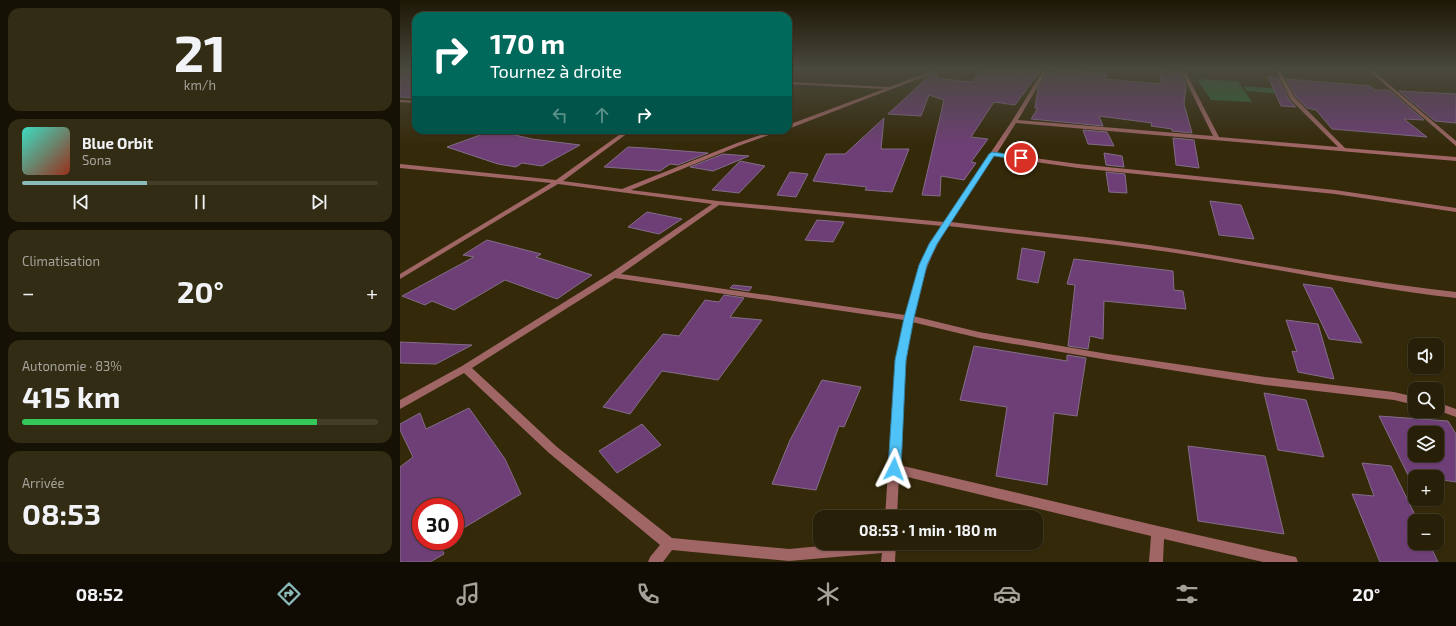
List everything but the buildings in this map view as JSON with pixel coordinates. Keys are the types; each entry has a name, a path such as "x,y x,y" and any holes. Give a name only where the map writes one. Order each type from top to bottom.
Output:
{"street":[{"path":"792,125 871,95"},
{"path":"891,510 900,360 923,265 933,244 1030,95"},
{"path":"1195,95 1217,139"},
{"path":"1292,95 1344,150"},
{"path":"1399,95 1456,144"},
{"path":"400,101 412,102"},
{"path":"1014,121 1456,159"},
{"path":"400,277 557,182 623,134"},
{"path":"621,191 739,144 768,134"},
{"path":"992,154 1086,166 1335,192 1456,210"},
{"path":"400,166 557,182 718,203 946,224 1147,247 1264,265 1402,289 1456,295"},
{"path":"400,405 465,368 614,275 718,203"},
{"path":"614,275 909,318 979,335 1108,358 1264,381 1394,396 1408,399"},
{"path":"465,368 553,450 669,544 789,555 839,550"},
{"path":"1444,409 1456,413"},
{"path":"894,469 1291,562"},
{"path":"1156,562 1158,532"},
{"path":"655,562 669,544"},
{"path":"888,562 889,550"}],"green space":[{"path":"1208,95 1247,95 1252,102 1211,100"}],"route":[{"path":"894,469 900,360 923,265 933,244 992,154 1021,158"}]}
